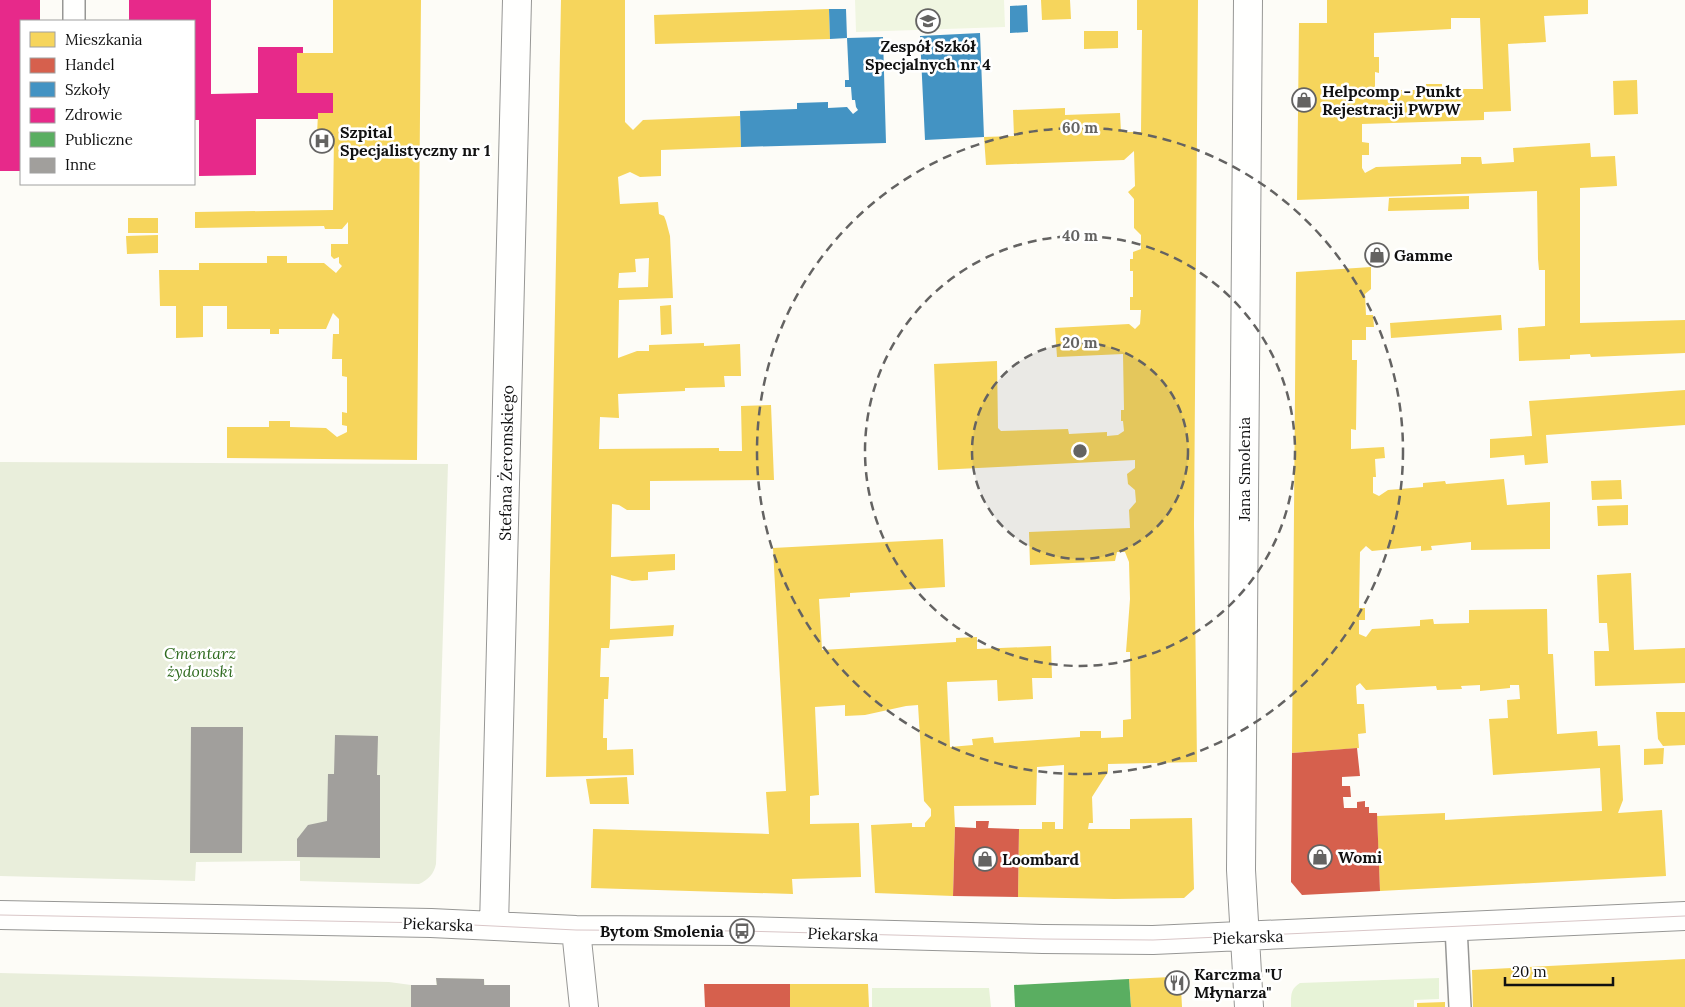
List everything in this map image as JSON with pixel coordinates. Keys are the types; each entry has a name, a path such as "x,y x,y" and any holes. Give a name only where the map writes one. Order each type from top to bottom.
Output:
{"street":[{"name":"Stefana Żeromskiego","path":"494,926 517,0"},
{"name":"Jana Smolenia","path":"1248,0 1241,870 1248,1007"},
{"name":"Piekarska","path":"0,915 217,918 576,930 742,931 1153,940 1685,916"},
{"path":"576,930 584,1007"}],"lane":[{"path":"74,0 74,20"},
{"path":"1456,927 1460,1007"}],"green space":[{"name":"Zespół Szkół Specjalnych nr 4","path":"855,0 1004,0 1005,27 856,32"},
{"name":"Cmentarz żydowski","path":"0,462 448,464 436,864 430,876 419,884 300,881 300,861 196,862 195,881 0,876"},
{"path":"0,973 389,982 411,985 436,985 436,978 484,979 485,985 510,985 510,1007 0,1007"},
{"path":"1439,978 1439,999 1414,1000 1414,1007 1291,1007 1293,990 1300,983"},
{"path":"872,988 989,988 991,1007 872,1007"}],"building: Mieszkania":[{"path":"333,0 421,0 417,460 227,458 227,427 269,427 269,421 290,421 290,427 326,428 337,437 347,432 347,426 342,425 342,412 347,413 347,377 342,376 342,359 332,359 333,334 339,334 339,319 333,313 326,329 279,329 279,334 270,334 270,329 227,329 227,306 203,306 203,337 176,338 176,306 160,306 159,270 199,270 199,263 267,263 267,256 287,256 287,263 324,263 336,273 342,266 339,263 339,257 334,259 331,256 331,244 348,244 348,222 342,229 325,229 324,226 195,228 195,212 333,210 334,135 317,135 318,113 333,113 333,93 297,93 297,53 333,53"},
{"path":"561,0 625,0 625,122 633,130 643,120 740,116 741,147 661,150 661,176 640,177 630,172 618,177 620,204 658,202 659,214 664,216 670,236 673,298 619,300 618,358 637,351 649,351 649,345 704,343 704,346 740,344 741,376 724,376 725,387 685,388 685,391 618,394 619,418 600,417 599,449 719,448 719,451 742,451 741,406 771,405 774,480 650,481 650,510 627,510 619,505 612,504 611,557 675,554 675,570 648,572 648,580 632,581 611,575 610,629 674,625 673,636 610,640 609,648 601,648 600,677 609,677 608,699 604,699 603,738 607,738 607,750 633,749 634,775 546,777","holes":["649,258 648,287 618,288 619,273 636,272 635,259"]},
{"path":"1041,0 1070,0 1071,19 1042,20"},
{"path":"1137,0 1198,0 1194,525 1197,762 1108,764 1108,772 1092,797 1093,823 1089,823 1088,829 1130,829 1130,819 1192,818 1194,889 1184,898 1018,897 1019,829 1042,829 1042,822 1055,822 1055,829 1063,829 1064,765 1037,767 1036,805 954,806 953,896 875,893 871,825 912,823 912,827 925,827 925,823 931,816 931,809 924,801 918,705 865,715 845,716 845,705 815,707 819,795 810,796 810,824 859,823 861,877 792,879 793,894 591,888 593,829 769,834 766,792 786,791 773,548 943,539 945,587 850,593 850,597 819,599 822,650 956,642 956,638 977,637 977,649 1051,646 1052,678 1032,678 1033,699 998,701 997,680 947,682 950,747 973,745 972,739 993,737 994,743 1080,737 1080,731 1101,731 1101,738 1123,737 1123,720 1131,719 1130,652 1126,652 1130,599 1129,562 1125,552 1117,552 1115,561 1030,565 1029,532 1130,528 1129,510 1136,502 1135,490 1128,484 1127,474 1135,468 1135,460 938,470 934,364 997,361 998,428 1001,431 1068,429 1069,434 1107,432 1107,436 1118,435 1124,431 1123,421 1121,421 1121,410 1124,410 1123,354 1057,357 1055,328 1129,324 1135,329 1140,324 1141,310 1130,310 1130,297 1133,297 1133,271 1130,271 1130,259 1133,259 1133,252 1141,249 1141,235 1134,228 1134,199 1128,192 1135,186 1134,151 1124,160 986,165 984,137 1014,136 1013,110 1065,108 1065,115 1120,113 1121,132 1141,132 1142,30 1137,30"},
{"path":"1327,0 1588,0 1588,14 1544,16 1546,42 1508,44 1511,111 1484,112 1484,120 1362,124 1362,142 1369,143 1369,155 1362,155 1362,168 1365,173 1376,167 1461,164 1461,157 1481,157 1482,164 1514,162 1513,148 1590,143 1591,157 1615,156 1617,186 1580,188 1580,323 1685,320 1685,353 1591,357 1590,354 1570,355 1570,359 1519,361 1518,328 1545,326 1545,270 1539,270 1537,191 1297,200 1299,23 1327,23","holes":["1451,18 1480,18 1483,89 1442,89 1442,84 1426,84 1426,90 1392,90 1384,98 1375,95 1375,72 1379,73 1379,57 1374,57 1374,33 1451,29"]},
{"path":"829,9 830,39 655,44 654,15"},
{"path":"1084,31 1118,31 1118,48 1084,49"},
{"path":"1637,80 1638,114 1614,115 1613,81"},
{"path":"1469,196 1469,209 1388,211 1389,198"},
{"path":"128,218 158,218 158,233 128,233"},
{"path":"158,235 158,253 127,254 126,236"},
{"path":"1371,267 1371,289 1365,294 1366,315 1373,315 1374,327 1366,327 1366,340 1352,340 1352,360 1357,360 1356,430 1351,429 1351,449 1384,447 1385,458 1375,459 1376,477 1373,477 1373,493 1379,496 1388,490 1423,487 1423,483 1445,481 1446,484 1504,479 1507,505 1550,502 1550,549 1471,550 1471,542 1431,546 1432,550 1421,551 1421,546 1372,551 1366,546 1360,552 1359,608 1365,608 1365,620 1359,620 1359,634 1366,637 1372,629 1420,626 1420,620 1433,619 1434,624 1469,623 1469,610 1547,609 1548,654 1553,654 1557,734 1597,731 1598,746 1620,745 1623,800 1618,813 1662,810 1666,876 1380,891 1377,816 1445,813 1445,820 1602,811 1600,768 1493,775 1489,719 1508,718 1507,700 1520,699 1519,685 1510,685 1510,688 1480,691 1480,685 1461,686 1462,689 1437,690 1436,686 1366,690 1360,683 1356,686 1357,704 1364,704 1366,733 1358,734 1359,748 1292,753 1296,272"},
{"path":"671,305 672,334 661,335 660,306"},
{"path":"1501,315 1502,330 1391,338 1390,323"},
{"path":"1685,390 1685,425 1546,435 1548,463 1525,465 1524,455 1490,458 1490,439 1532,436 1529,401"},
{"path":"1621,480 1622,499 1592,500 1591,481"},
{"path":"1628,505 1628,525 1598,526 1597,506"},
{"path":"1631,573 1634,650 1685,648 1685,683 1595,686 1594,651 1609,651 1607,623 1599,623 1597,575"},
{"path":"1656,712 1685,712 1685,745 1663,746 1658,739"},
{"path":"1664,748 1663,764 1644,765 1644,749"},
{"path":"627,777 629,804 590,804 586,779"},
{"path":"1685,959 1685,1007 1473,1007 1472,970"},
{"path":"1171,977 1181,988 1182,1007 1131,1007 1129,979"},
{"path":"790,984 868,984 869,1007 790,1007"},
{"path":"1445,1002 1445,1007 1417,1007 1417,1003"}],"building: Handel":[{"path":"1357,748 1360,776 1342,777 1342,786 1350,786 1351,797 1343,797 1344,808 1357,808 1357,802 1365,801 1365,807 1369,807 1369,813 1377,813 1380,891 1302,895 1291,882 1292,753"},
{"path":"976,821 989,821 988,828 1019,829 1018,897 953,896 955,827 976,828"},
{"path":"704,984 790,984 790,1007 705,1007"}],"building: Szkoły":[{"path":"1027,5 1028,32 1010,33 1010,6"},
{"path":"829,9 846,9 847,38 830,39"},
{"path":"980,33 984,137 925,140 920,36"},
{"path":"883,37 886,143 741,147 740,111 797,109 797,103 828,102 828,108 847,107 853,114 858,110 855,100 852,100 851,87 845,87 845,80 849,80 847,38"}],"building: Zdrowie":[{"path":"0,0 40,0 40,20 20,20 20,171 0,171"},
{"path":"129,0 211,0 211,94 258,93 258,47 303,47 303,53 297,53 297,93 333,93 333,113 318,113 318,119 256,119 256,175 199,176 199,120 195,120 195,20 129,20"}],"building: Publiczne":[{"path":"1129,979 1131,1007 1015,1007 1014,985"}],"building: Inne":[{"path":"191,727 243,727 242,853 190,853"},
{"path":"335,735 378,736 377,775 380,775 380,858 297,857 297,839 308,825 327,821 328,774 334,774"},
{"path":"436,978 484,979 484,985 510,985 510,1007 411,1007 411,985 437,985"}],"tram line":[{"path":"0,915 431,923 576,930 742,931 1153,940 1685,916"}],"place":[{"name":"Zespół Szkół Specjalnych nr 4","path":"928,21"},
{"name":"Helpcomp - Punkt Rejestracji PWPW","path":"1304,100"},
{"name":"Szpital Specjalistyczny nr 1","path":"322,141"},
{"name":"Gamme","path":"1377,255"},
{"name":"Womi","path":"1320,857"},
{"name":"Loombard","path":"985,859"},
{"name":"Bytom Smolenia","path":"742,931"},
{"name":"Karczma \"U Młynarza\"","path":"1177,983"}]}
